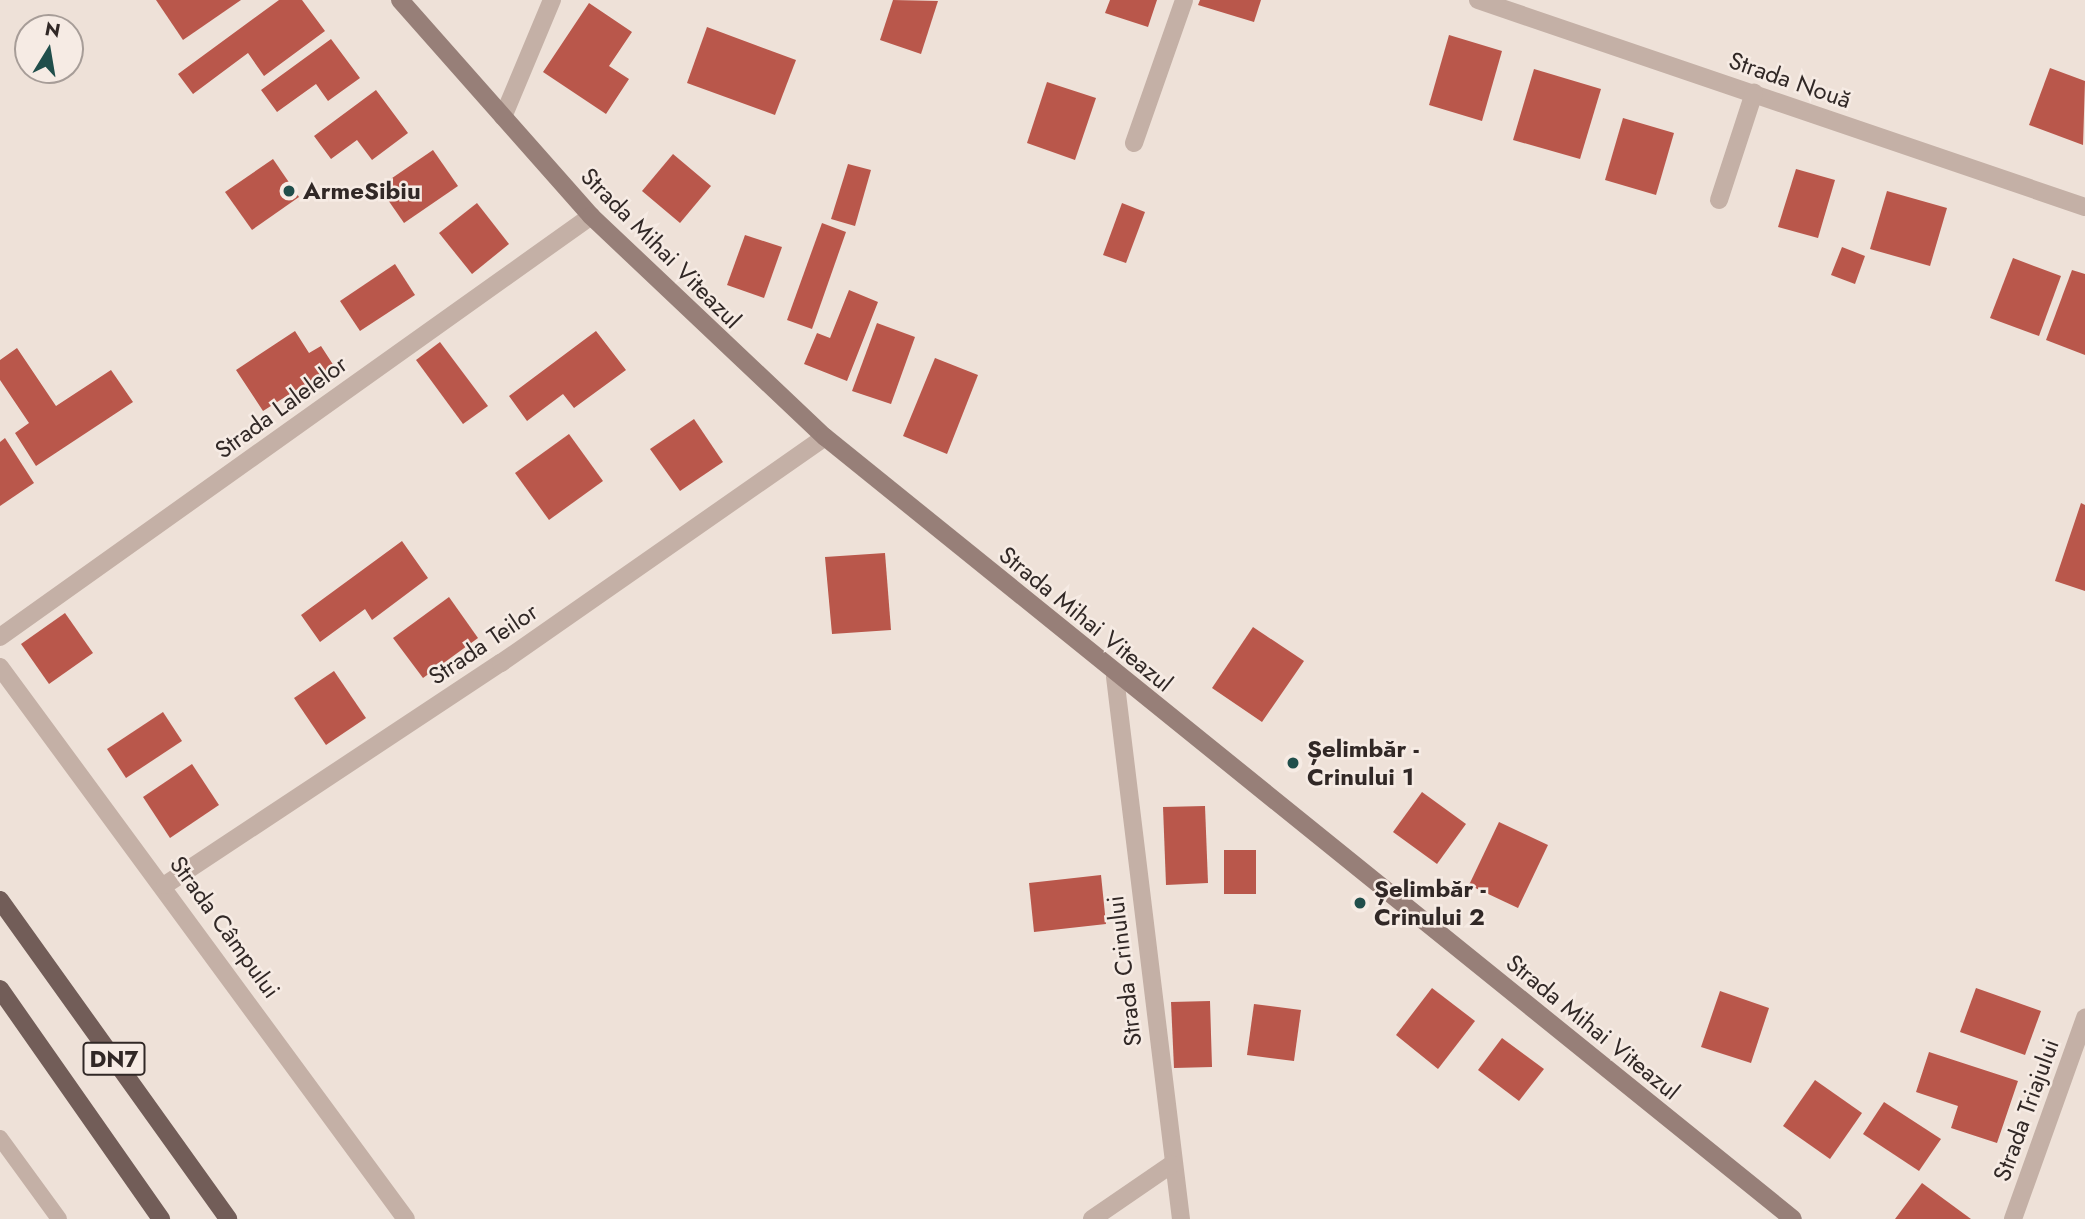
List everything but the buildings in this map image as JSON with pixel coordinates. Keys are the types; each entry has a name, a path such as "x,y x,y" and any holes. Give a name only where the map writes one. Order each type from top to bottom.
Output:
{"main road":[{"name":"Strada Mihai Viteazul","path":"400,0 591,216 825,437 1115,677 1793,1219"},
{"name":"DN7","path":"0,900 228,1219"},
{"name":"DN7","path":"0,989 161,1219"}],"street":[{"path":"503,117 552,0"},
{"path":"1134,143 1184,0"},
{"name":"Strada Nouă","path":"1478,0 2085,206"},
{"path":"1719,200 1754,93"},
{"name":"Strada Lalelelor","path":"0,637 591,216"},
{"name":"Strada Teilor","path":"165,885 501,663 825,437"},
{"name":"Strada Câmpului","path":"0,667 165,885 406,1219"},
{"name":"Strada Crinului","path":"1115,677 1172,1164 1181,1219"},
{"name":"Strada Triajului","path":"2013,1219 2085,1018"},
{"path":"1093,1219 1172,1164"}],"lane":[{"path":"0,1138 59,1219"}],"place":[{"name":"ArmeSibiu","path":"289,191"},
{"name":"Șelimbăr - Crinului 1","path":"1293,763"},
{"name":"Șelimbăr - Crinului 2","path":"1360,903"}]}
